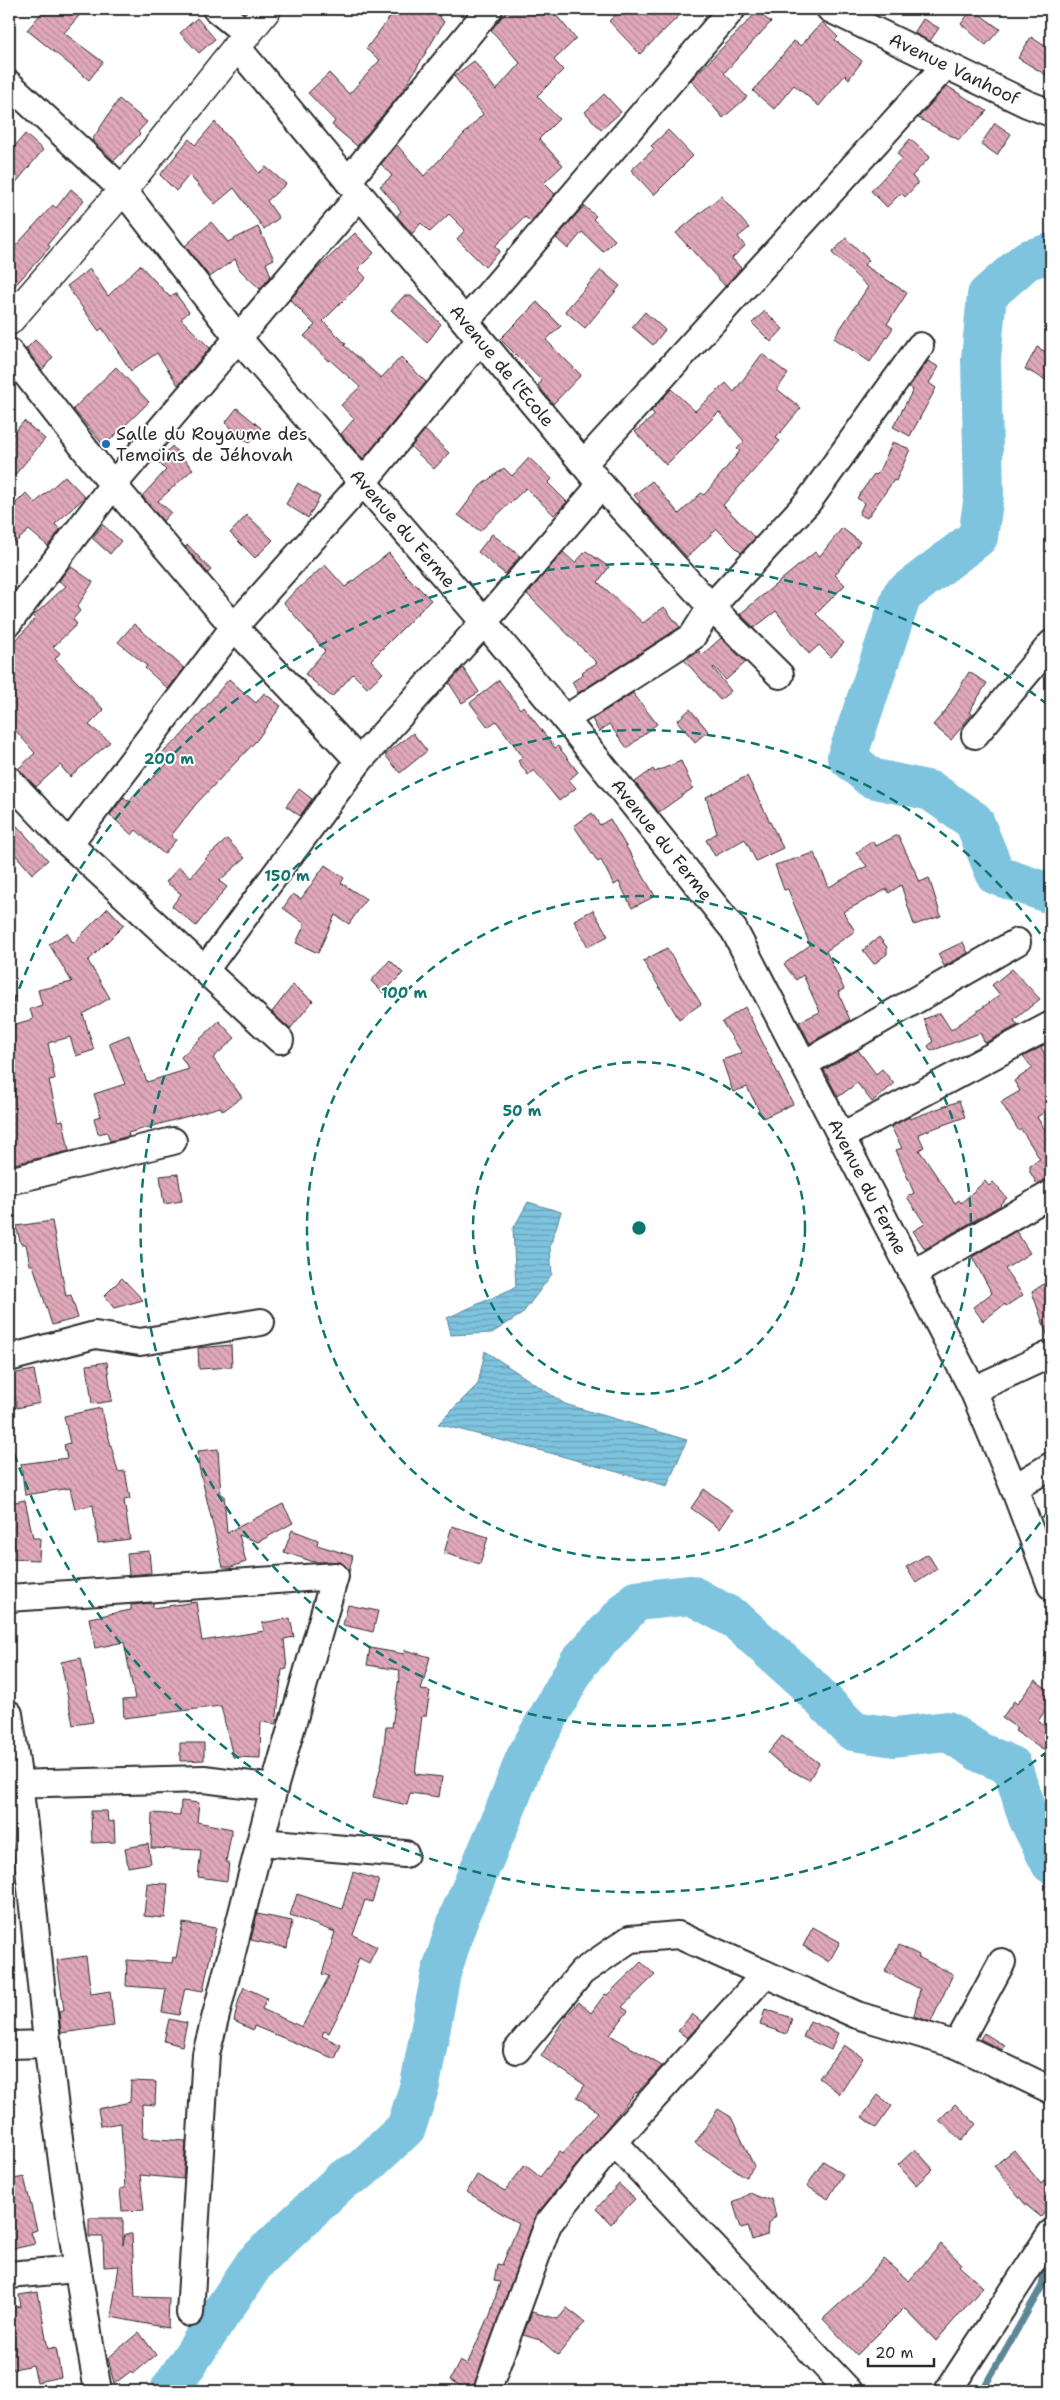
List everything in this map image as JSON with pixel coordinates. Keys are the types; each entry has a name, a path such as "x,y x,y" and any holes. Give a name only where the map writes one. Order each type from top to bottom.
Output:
{"street":[{"name":"Avenue de l'Ecole","path":"216,9 242,40 353,189 601,485 711,607 780,675"},
{"path":"9,321 123,190 267,9"},
{"path":"9,622 113,485 238,338 489,9"},
{"path":"69,844 234,627 364,481 473,331 732,9"},
{"name":"Avenue Vanhoof","path":"830,9 1026,104 1051,113"},
{"path":"584,464 946,65"},
{"name":"Avenue du Ferme","path":"9,84 123,190 238,338 364,481 484,622 565,719 734,930 973,1390 1014,1488 1051,1586"},
{"path":"565,719 692,636 711,607 808,502 920,346"},
{"path":"9,352 113,485 234,627 359,761"},
{"path":"205,970 359,761 484,622 601,485"},
{"path":"975,735 1051,644"},
{"path":"9,780 69,844 280,1040"},
{"path":"804,1064 1017,942"},
{"path":"842,1136 1051,1025"},
{"path":"9,1182 173,1141"},
{"path":"912,1274 1051,1194"},
{"path":"9,1358 95,1335 140,1342 261,1322"},
{"path":"973,1390 1051,1354"},
{"path":"1014,1488 1051,1466"},
{"path":"9,1598 335,1576 274,1788 206,2054 190,2313"},
{"path":"9,1714 14,1783 76,2269 97,2385"},
{"path":"14,1783 204,1779 274,1788"},
{"path":"261,1842 405,1854"},
{"path":"517,2050 582,1972 630,1939 678,1935 857,2015 957,2045 1051,2090"},
{"path":"957,2045 1002,1962"},
{"path":"487,2391 548,2224 614,2142 765,1974"},
{"path":"9,2045 48,2044"},
{"path":"614,2142 849,2391"},
{"path":"948,2391 1051,2233"},
{"path":"9,2275 76,2269"}],"water":[{"path":"528,1202 561,1212 550,1247 552,1274 522,1314 492,1333 451,1335 447,1318 516,1287 513,1229"},
{"path":"485,1351 565,1404 687,1440 667,1486 438,1424 478,1384"}],"building":[{"path":"45,9 85,9 64,33 103,62 89,80 27,30"},
{"path":"396,9 434,9 444,22 404,89 357,146 332,125 335,121 308,93 329,73 349,94 380,60 366,49"},
{"path":"509,9 551,9 576,39 554,60 563,70 537,96 559,119 539,139 563,165 544,183 555,194 534,218 530,221 525,217 495,246 500,251 485,267 457,239 465,230 449,214 430,232 421,223 412,234 397,216 401,211 380,186 392,176 381,164 397,145 424,176 483,114 454,76 474,61 496,90 520,63 491,30"},
{"path":"622,9 686,9 640,54 609,21"},
{"path":"972,9 1000,29 986,45 961,24"},
{"path":"757,12 771,22 724,73 747,97 723,118 691,80"},
{"path":"197,18 215,39 199,53 180,33"},
{"path":"923,19 939,28 930,41 914,33"},
{"path":"822,22 838,37 835,40 862,61 849,79 845,75 819,106 794,85 774,109 753,91 794,41 801,46"},
{"path":"1031,37 1051,50 1051,78 1018,58"},
{"path":"947,86 987,111 959,140 918,118"},
{"path":"604,94 621,112 601,130 585,112"},
{"path":"119,99 147,122 138,132 140,134 114,161 92,140"},
{"path":"215,122 259,173 266,167 286,184 267,201 279,218 264,229 234,188 215,204 189,175 176,191 160,175 189,139 195,145"},
{"path":"995,123 1011,134 997,155 981,144"},
{"path":"668,130 693,156 654,195 631,170 654,149 651,146"},
{"path":"25,134 43,150 9,191 9,153"},
{"path":"910,139 930,157 912,176 918,183 905,197 901,193 887,207 871,191 902,158 897,154"},
{"path":"71,189 84,200 48,244 50,247 9,292 9,253 53,205 56,208"},
{"path":"721,196 749,228 738,237 745,246 732,258 741,268 725,286 676,233"},
{"path":"584,206 596,216 593,219 615,240 603,252 582,232 568,249 556,238"},
{"path":"211,222 228,242 258,227 274,259 266,263 271,276 260,289 240,270 235,259 210,277 185,246"},
{"path":"355,233 374,253 358,269 366,278 323,321 346,344 344,345 381,378 401,357 426,382 363,459 341,434 354,419 341,405 360,387 330,360 328,361 304,336 315,325 290,300 316,270"},
{"path":"846,238 869,260 864,265 907,293 887,324 893,328 870,362 834,338 868,287 832,253"},
{"path":"140,265 170,297 175,293 189,312 181,319 210,348 178,385 157,353 131,371 102,328 99,331 67,286 90,269 108,296"},
{"path":"601,270 620,286 585,328 565,311"},
{"path":"404,296 411,296 441,324 427,343 391,310"},
{"path":"537,302 561,326 546,340 581,375 553,404 538,385 542,381 500,339"},
{"path":"765,311 783,329 771,342 752,323"},
{"path":"645,312 665,330 653,345 632,327"},
{"path":"35,340 53,357 42,370 26,349"},
{"path":"1037,347 1051,355 1051,370 1046,380 1025,369"},
{"path":"762,354 788,374 777,389 801,408 776,438 780,441 723,505 755,538 741,553 717,529 687,557 638,504 640,502 634,495 652,481 679,514 701,493 704,495 740,451 737,449 744,441 719,412 666,465 635,432 655,415 651,411 671,389 695,411 726,383 734,392"},
{"path":"928,361 939,367 929,383 936,388 910,436 893,427 913,390 909,387"},
{"path":"116,367 149,402 104,446 73,409"},
{"path":"237,408 261,428 249,443 225,423"},
{"path":"24,421 45,439 9,482 9,439"},
{"path":"425,430 449,453 434,469 411,447"},
{"path":"893,442 910,449 896,481 894,480 867,518 859,514 864,503 857,498 874,474 877,475"},
{"path":"172,446 193,469 158,501 171,512 163,521 142,496 166,470 158,462"},
{"path":"529,458 552,479 548,483 567,502 554,515 526,488 480,531 458,515 480,486 504,468 512,476"},
{"path":"65,476 85,497 55,524 60,530 48,546 29,530 9,548 9,510 26,493 35,503"},
{"path":"298,483 320,497 308,518 286,504"},
{"path":"247,515 273,540 255,558 230,533"},
{"path":"103,525 121,541 110,554 92,538"},
{"path":"842,528 860,542 835,575 845,585 816,614 844,643 831,657 819,645 809,654 776,611 754,628 740,614 815,552 820,556"},
{"path":"492,534 520,556 505,574 478,552"},
{"path":"188,545 211,570 208,573 185,547"},
{"path":"586,551 609,567 598,582 643,623 664,607 680,627 578,693 572,682 583,675 582,672 597,663 527,594 563,552 575,563"},
{"path":"389,553 405,574 431,600 371,660 383,673 367,688 353,674 332,697 305,674 325,651 284,603 325,565 345,587"},
{"path":"70,566 93,582 77,607 80,611 73,619 77,624 53,647 60,653 55,659 104,710 89,725 110,742 70,777 60,765 36,787 18,769 35,753 9,723 9,648 35,619 33,616 66,586 59,581"},
{"path":"134,624 184,668 168,689 145,668 147,666 118,642"},
{"path":"721,638 746,662 726,680 713,668 731,691 720,700 684,660 699,651 702,655"},
{"path":"463,668 479,692 462,703 449,683"},
{"path":"969,672 987,683 969,712 972,714 951,740 933,725 946,710"},
{"path":"229,679 256,703 264,693 281,706 257,740 196,804 171,836 176,840 164,854 136,830 132,835 110,815 124,797 128,801 168,763 161,754 182,735"},
{"path":"499,680 520,709 523,706 555,748 558,746 578,772 569,780 576,788 559,801 534,770 528,775 518,761 523,757 496,721 488,727 470,703"},
{"path":"633,693 657,724 627,748 609,724 599,732 592,719"},
{"path":"690,709 708,731 695,742 677,721"},
{"path":"413,733 427,751 400,773 385,755"},
{"path":"681,761 693,788 659,812 635,782 653,769 655,772"},
{"path":"747,776 783,848 756,861 745,839 715,856 706,840 717,833 706,797"},
{"path":"299,789 312,799 300,816 286,806"},
{"path":"592,813 600,825 610,819 655,896 632,908 619,882 614,885 601,860 598,862 574,826"},
{"path":"9,817 48,860 32,874 9,847"},
{"path":"898,835 920,882 929,878 941,916 914,925 901,885 889,893 887,889 843,912 855,931 826,951 844,989 838,992 850,1020 810,1043 799,1022 820,1012 803,975 796,980 784,964 810,945 788,889 784,890 775,865 814,853 829,887 867,866 856,853 872,841 876,846"},
{"path":"227,839 245,858 219,881 227,887 196,926 172,906 181,894 166,882 179,867 191,877 207,857"},
{"path":"325,865 344,878 341,883 366,899 349,924 335,915 318,953 296,943 305,924 283,908 293,894 301,899"},
{"path":"108,908 124,925 88,961 110,998 83,1014 94,1050 76,1056 70,1037 48,1043 55,1079 49,1080 58,1121 63,1120 69,1151 9,1165 9,1026 33,1019 30,1009 42,1005 38,990 72,982 49,944 67,933 73,943"},
{"path":"593,910 608,936 588,947 574,920"},
{"path":"879,937 887,947 887,954 874,964 863,950"},
{"path":"963,942 968,953 944,966 938,954"},
{"path":"667,948 701,1004 679,1019 643,961"},
{"path":"390,960 403,973 383,993 371,981"},
{"path":"1012,969 1040,999 1014,1020 1018,1025 985,1043 980,1033 931,1051 928,1046 933,1042 924,1019 940,1013 951,1030 1000,995 992,985"},
{"path":"293,985 313,1001 290,1029 272,1012"},
{"path":"745,1007 793,1104 763,1118 747,1087 733,1092 722,1060 742,1053 722,1022"},
{"path":"219,1021 235,1038 213,1058 242,1097 223,1111 220,1107 128,1133 129,1136 110,1141 107,1132 98,1134 94,1118 101,1116 94,1094 125,1084 109,1043 129,1035 147,1082 189,1069 181,1057"},
{"path":"1041,1047 1047,1059 1051,1056 1051,1108 1037,1117 1051,1140 1051,1176 1037,1184 1030,1172 1030,1165 1040,1159 1021,1129 1019,1131 1001,1102 1020,1091 1014,1081 1033,1068 1023,1057"},
{"path":"858,1050 876,1074 882,1069 894,1084 872,1102 857,1083 838,1097 824,1070"},
{"path":"959,1101 965,1117 918,1134 924,1147 919,1150 955,1203 959,1200 961,1203 985,1181 989,1186 993,1182 1007,1198 1001,1205 925,1249 913,1231 925,1224 907,1197 914,1193 896,1150 902,1148 891,1127 909,1117 910,1119"},
{"path":"178,1174 182,1201 164,1204 160,1176"},
{"path":"52,1221 66,1296 71,1295 78,1318 52,1325 33,1265 30,1265 26,1244 21,1244 16,1226"},
{"path":"1016,1231 1030,1253 1005,1269 1023,1295 1006,1306 1005,1304 983,1321 973,1307 992,1293 972,1257"},
{"path":"122,1278 143,1300 114,1308 104,1296"},
{"path":"1051,1279 1051,1339 1049,1340 1032,1292"},
{"path":"231,1345 232,1367 199,1369 198,1348"},
{"path":"107,1362 112,1401 92,1404 87,1365"},
{"path":"34,1370 40,1403 17,1408 11,1374"},
{"path":"101,1408 118,1472 125,1471 130,1499 124,1500 130,1539 98,1543 93,1505 75,1509 70,1488 25,1495 21,1464 67,1458 64,1445 70,1443 64,1416"},
{"path":"218,1449 221,1495 224,1495 227,1533 283,1504 293,1523 258,1542 239,1535 246,1562 231,1567 223,1567 199,1467 198,1451"},
{"path":"704,1489 733,1510 720,1529 691,1508"},
{"path":"25,1500 33,1538 40,1538 39,1560 9,1559 9,1503"},
{"path":"452,1526 488,1537 480,1564 444,1553"},
{"path":"292,1530 318,1540 317,1545 353,1556 349,1572 341,1562 314,1562 284,1552"},
{"path":"149,1551 151,1573 129,1575 127,1553"},
{"path":"928,1554 937,1569 916,1583 906,1567"},
{"path":"196,1602 202,1641 264,1631 262,1623 290,1618 294,1637 284,1639 287,1669 282,1670 276,1724 261,1722 260,1758 233,1757 221,1706 124,1718 123,1700 135,1699 124,1642 95,1648 89,1618 131,1610 131,1605 153,1603 153,1608"},
{"path":"348,1605 378,1611 373,1632 343,1625"},
{"path":"370,1648 404,1654 405,1650 430,1657 421,1690 430,1691 426,1716 422,1716 415,1774 442,1777 439,1797 410,1793 407,1805 373,1797 382,1762 386,1727 392,1727 400,1670 367,1665"},
{"path":"81,1658 93,1722 73,1725 61,1662"},
{"path":"1035,1680 1051,1692 1051,1702 1038,1721 1051,1730 1051,1739 1043,1750 1015,1731 1017,1728 1002,1718 1014,1701 1017,1704"},
{"path":"782,1736 819,1763 809,1780 783,1766 768,1753"},
{"path":"180,1743 204,1743 204,1760 180,1761"},
{"path":"181,1801 199,1803 197,1822 232,1829 226,1862 229,1862 227,1881 198,1877 201,1850 151,1848 152,1813 180,1815"},
{"path":"91,1811 107,1811 108,1822 114,1821 115,1842 92,1843"},
{"path":"148,1844 151,1863 128,1867 125,1848"},
{"path":"353,1872 379,1880 372,1902 365,1900 353,1935 377,1947 369,1963 359,1958 344,2003 329,2033 324,2031 322,2036 341,2045 335,2059 254,2026 253,2030 234,2021 244,1987 267,1998 262,2009 302,2027 329,1976 322,1974 335,1932 290,1915 297,1894 342,1909"},
{"path":"147,1883 168,1884 165,1918 144,1916"},
{"path":"257,1914 292,1921 287,1948 251,1940"},
{"path":"183,1923 216,1928 203,1991 185,1988 179,2015 162,2012 166,1989 126,1986 127,1960 172,1963 173,1957 176,1958"},
{"path":"813,1927 840,1942 829,1962 803,1946"},
{"path":"899,1945 919,1955 918,1957 953,1974 931,2022 914,2016 920,1989 885,1971"},
{"path":"86,1956 91,1994 110,1991 114,2026 61,2033 59,2011 64,2010 57,1960"},
{"path":"641,1962 655,1975 622,2007 628,2011 610,2035 662,2066 636,2092 536,2215 472,2391 470,2391 450,2380 460,2361 467,2365 487,2319 489,2319 500,2282 494,2281 497,2264 502,2265 519,2224 467,2192 477,2175 505,2191 525,2165 540,2177 560,2151 563,2153 598,2112 577,2097 585,2085 541,2056 566,2016 579,2002 591,2013 605,1994 607,1995"},
{"path":"765,2009 792,2018 787,2034 760,2025"},
{"path":"692,2014 702,2022 687,2038 678,2031"},
{"path":"169,2019 187,2023 182,2046 164,2041"},
{"path":"810,2021 838,2033 831,2050 803,2037"},
{"path":"984,2033 1005,2046 1003,2050 980,2039"},
{"path":"844,2045 863,2058 840,2094 819,2078"},
{"path":"131,2081 156,2082 155,2105 142,2104 143,2138 186,2141 183,2179 140,2175 144,2210 122,2211 120,2189 125,2188 121,2123 101,2126 98,2109 130,2102"},
{"path":"878,2095 892,2106 876,2128 862,2117"},
{"path":"955,2104 976,2124 961,2141 939,2120"},
{"path":"718,2109 731,2117 754,2166 746,2177 695,2143"},
{"path":"915,2149 933,2169 916,2185 898,2165"},
{"path":"1014,2150 1041,2184 1051,2172 1051,2204 1041,2217 1025,2204 994,2166"},
{"path":"823,2161 843,2174 828,2199 807,2186"},
{"path":"24,2177 37,2230 31,2232 35,2244 13,2249 9,2232 9,2180"},
{"path":"619,2184 635,2199 611,2224 596,2209"},
{"path":"750,2193 764,2199 771,2198 776,2216 768,2223 767,2235 752,2240 748,2226 741,2228 733,2203"},
{"path":"89,2218 123,2218 123,2245 125,2234 132,2234 135,2297 169,2298 168,2328 111,2317 119,2266 104,2267 103,2237 89,2237"},
{"path":"941,2244 961,2263 959,2266 983,2287 936,2341 904,2308 857,2355 823,2319 866,2279 883,2259 909,2281"},
{"path":"38,2292 48,2349 56,2347 61,2377 37,2382 33,2365 9,2370 9,2308 21,2306 19,2295"},
{"path":"567,2308 585,2322 558,2355 540,2340 523,2335 532,2312 558,2319"},
{"path":"139,2332 156,2355 133,2374 131,2371 114,2384 108,2358"}],"waterway":[{"path":"1051,253 1027,260 987,295 981,359 984,495 978,537 902,595 847,757 871,778 931,791 974,821 996,875 1051,894"},
{"path":"169,2391 254,2264 342,2180 361,2170 406,2128 420,2085 441,1973 460,1914 502,1818 525,1759 579,1662 636,1601 691,1595 735,1619 805,1682 853,1731 894,1737 947,1731 981,1753 1012,1766 1028,1818 1051,1864"},
{"path":"982,2391 1042,2286 1047,2258"}],"place":[{"name":"Salle du Royaume des Temoins de Jéhovah","path":"106,444"}]}
